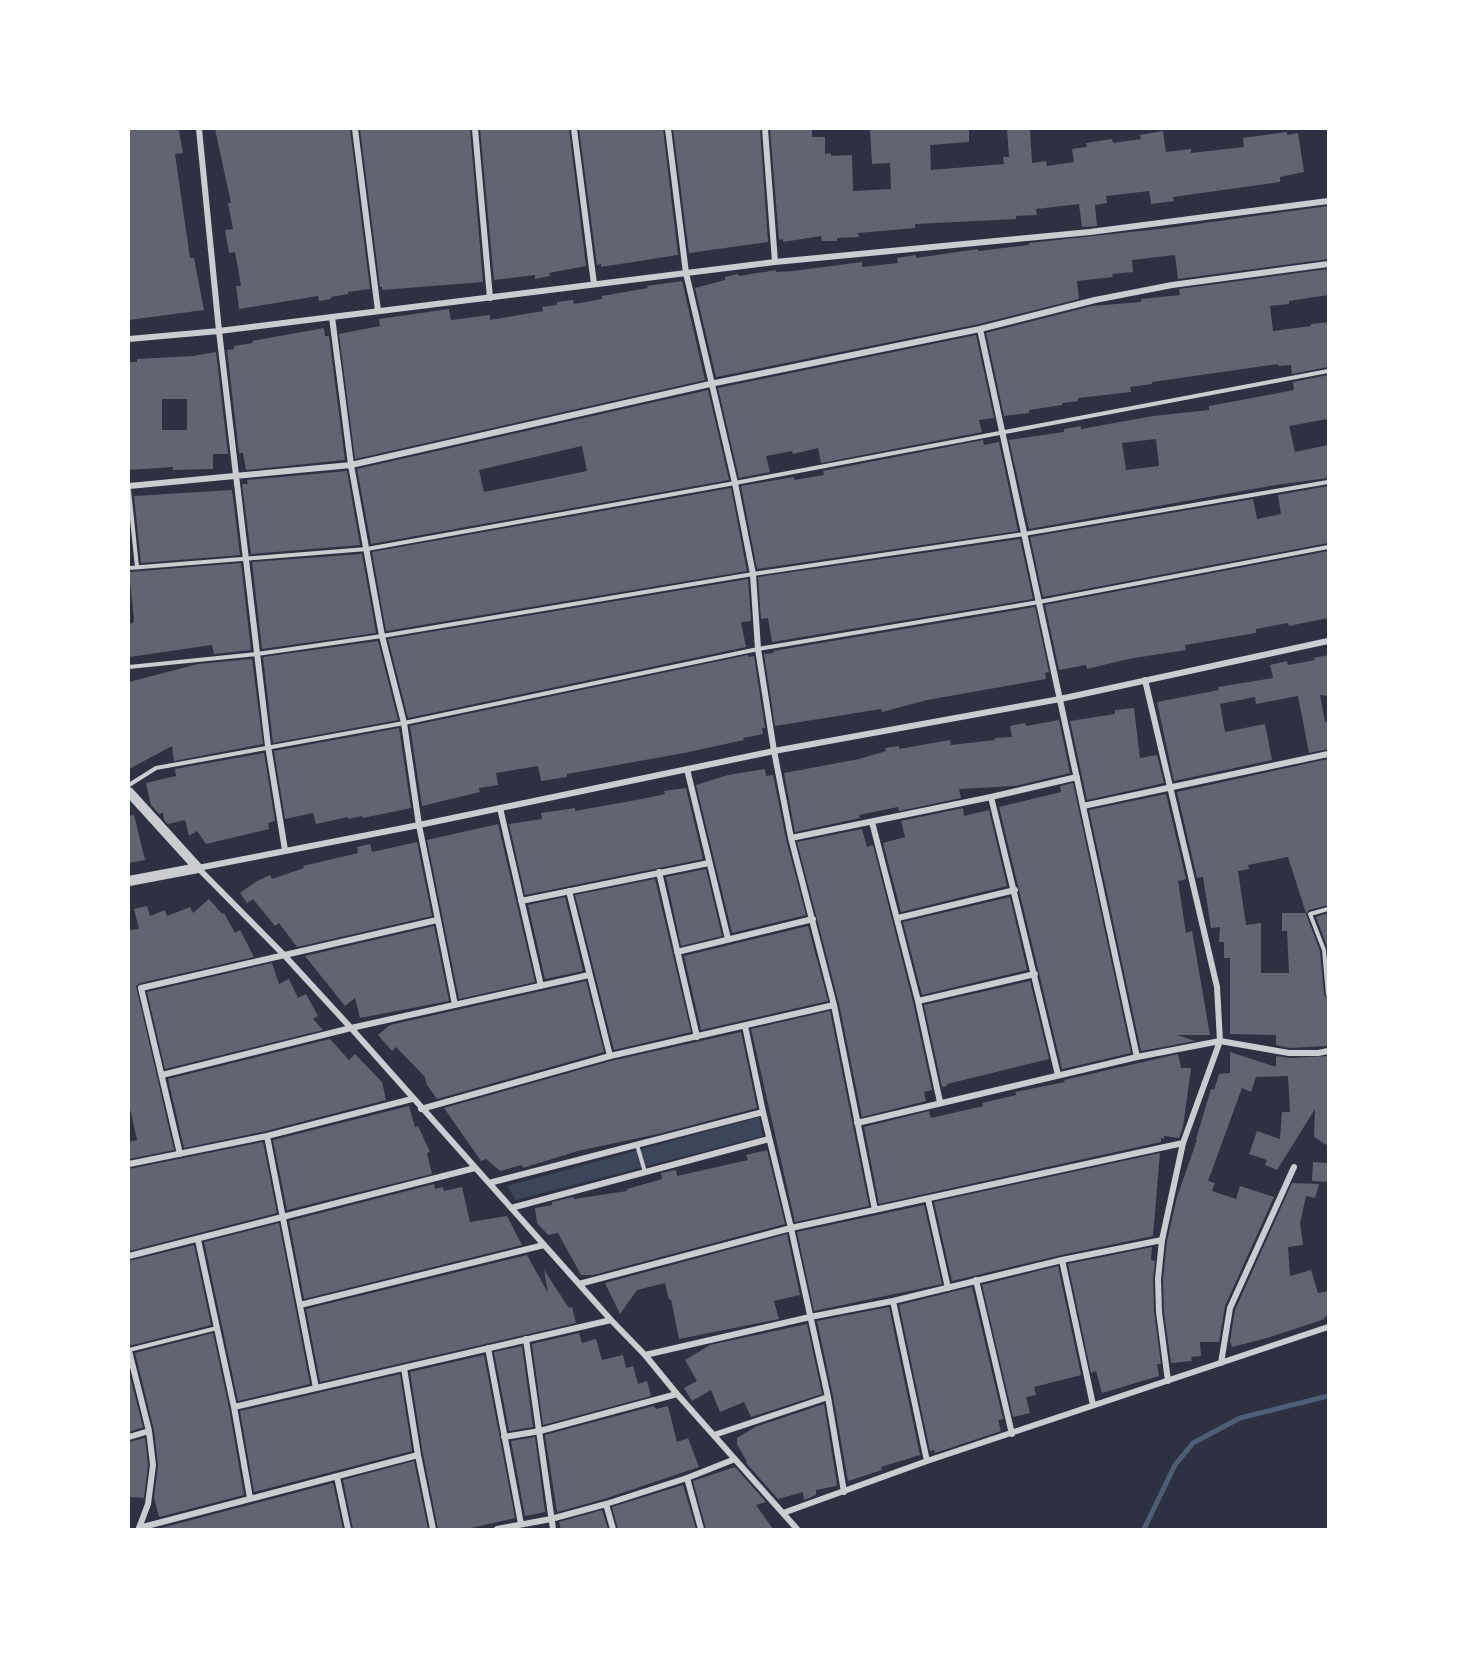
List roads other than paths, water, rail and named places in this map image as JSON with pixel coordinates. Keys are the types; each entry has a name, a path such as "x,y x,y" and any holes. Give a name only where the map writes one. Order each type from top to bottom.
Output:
{"street":[{"path":"198,129 219,331 268,746 285,850"},
{"path":"355,129 378,311"},
{"path":"474,129 490,298"},
{"path":"574,129 594,284"},
{"path":"668,129 686,273 710,384 735,483 753,574 759,649 774,751 791,838 834,1005 875,1210"},
{"path":"765,129 775,262"},
{"path":"129,339 219,331 775,262 1090,232 1328,201"},
{"path":"129,488 351,465 710,384 980,330 1095,300 1172,285 1328,264"},
{"path":"332,317 351,465 382,636 404,723 419,825 455,1005"},
{"path":"980,330 1137,1057"},
{"path":"129,880 419,825 774,751 1060,699 1328,641"},
{"path":"1146,680 1169,788 1217,987 1220,1041 1183,1143 1162,1240 1158,1279 1158,1312 1168,1381"},
{"path":"1083,806 1328,754"},
{"path":"687,769 728,939"},
{"path":"791,838 991,798 1077,777"},
{"path":"129,792 351,1028 412,1099 645,1355 797,1529"},
{"path":"991,798 1058,1075"},
{"path":"500,808 541,986"},
{"path":"872,822 898,918 940,1102"},
{"path":"521,901 709,863"},
{"path":"659,872 697,1037"},
{"path":"898,918 1015,890"},
{"path":"569,891 610,1056"},
{"path":"677,952 813,919"},
{"path":"180,1154 141,988 437,920"},
{"path":"918,1001 1035,974"},
{"path":"162,1075 351,1028 589,975"},
{"path":"421,1109 610,1056 834,1005"},
{"path":"745,1026 828,1397 844,1492"},
{"path":"857,1123 1137,1057 1220,1041 1289,1053 1328,1051"},
{"path":"129,1164 267,1136 412,1099"},
{"path":"489,1183 763,1112"},
{"path":"267,1136 316,1388"},
{"path":"511,1208 769,1139"},
{"path":"579,1284 791,1228 1183,1143"},
{"path":"1221,1363 1230,1308 1294,1167"},
{"path":"129,1256 475,1168"},
{"path":"928,1199 948,1288"},
{"path":"198,1240 234,1407 250,1498"},
{"path":"645,1355 810,1317 893,1301 1062,1260 1162,1240"},
{"path":"300,1305 544,1245"},
{"path":"1062,1260 1093,1405"},
{"path":"976,1280 1012,1434"},
{"path":"893,1301 927,1461"},
{"path":"234,1407 611,1320"},
{"path":"783,1513 927,1461 1328,1327"},
{"path":"526,1339 553,1529"},
{"path":"488,1348 521,1524"},
{"path":"129,1350 149,1431 153,1465 148,1504 139,1528"},
{"path":"404,1368 433,1529"},
{"path":"504,1437 540,1431 677,1394"},
{"path":"714,1435 828,1397"},
{"path":"129,1437 149,1431"},
{"path":"139,1528 418,1455"},
{"path":"497,1529 551,1519 606,1504 687,1478 735,1459"},
{"path":"337,1477 348,1529"},
{"path":"687,1478 701,1529"},
{"path":"606,1504 613,1529"}],"lane":[{"path":"129,568 367,549 735,483 1328,371"},
{"path":"129,668 257,654 382,636 753,574 1024,534 1328,482"},
{"path":"129,488 137,567"},
{"path":"129,784 156,768 404,723 759,649 1039,603 1328,547"},
{"path":"1328,909 1311,914 1324,950 1328,995"},
{"path":"638,1145 645,1172"},
{"path":"129,1350 217,1328"}],"waterway":[{"path":"1144,1529 1175,1465 1193,1443 1240,1418 1328,1396"}]}
